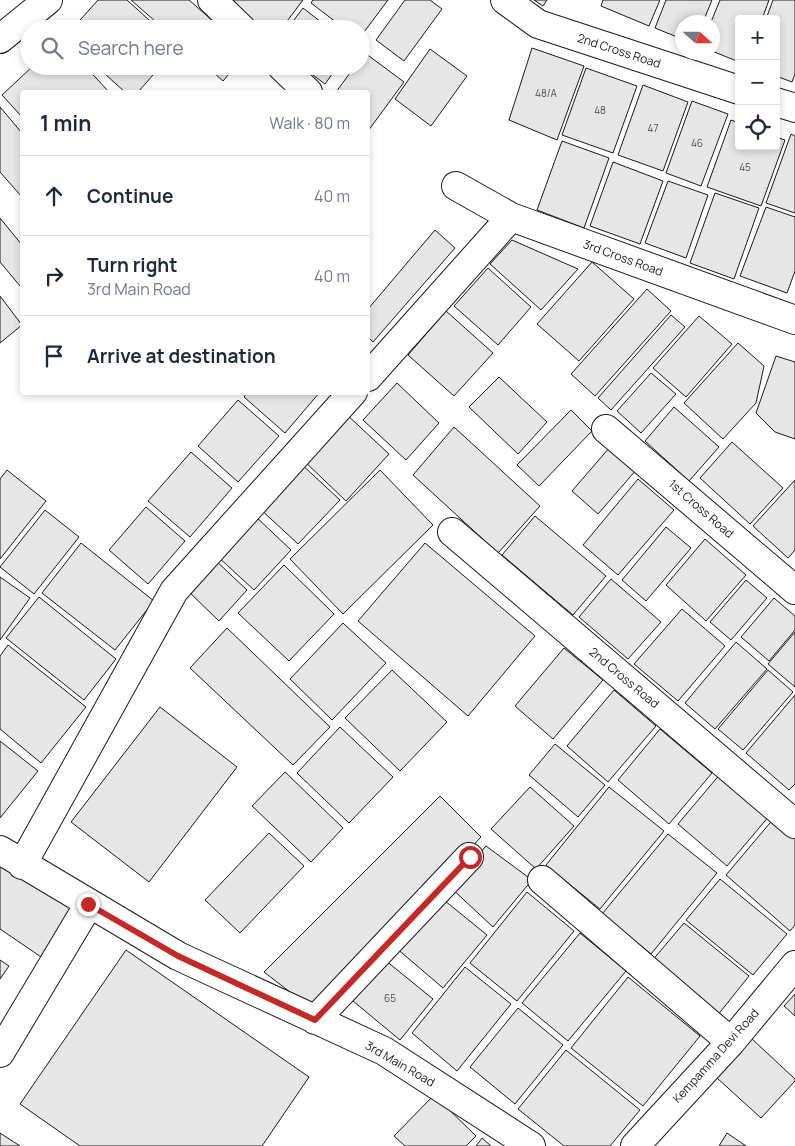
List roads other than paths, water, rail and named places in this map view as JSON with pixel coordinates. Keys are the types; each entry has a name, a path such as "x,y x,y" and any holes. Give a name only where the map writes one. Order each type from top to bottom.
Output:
{"street":[{"path":"23,20 48,0"},
{"path":"212,0 233,20"},
{"name":"2nd Cross Road","path":"505,0 538,24 735,89"},
{"path":"0,39 20,23"},
{"path":"290,75 306,90"},
{"path":"780,103 795,108"},
{"name":"3rd Cross Road","path":"456,186 512,217 795,320"},
{"path":"370,374 512,217"},
{"path":"22,865 174,591 350,395"},
{"name":"1st Cross Road","path":"606,429 795,590"},
{"name":"2nd Cross Road","path":"452,532 795,824"},
{"name":"3rd Main Road","path":"0,850 22,865 178,956 384,1051 531,1146"},
{"path":"315,1020 470,857"},
{"path":"542,880 731,1042"},
{"path":"0,1054 88,904"},
{"name":"Kempamma Devi Road","path":"635,1146 731,1042 795,965"}]}
